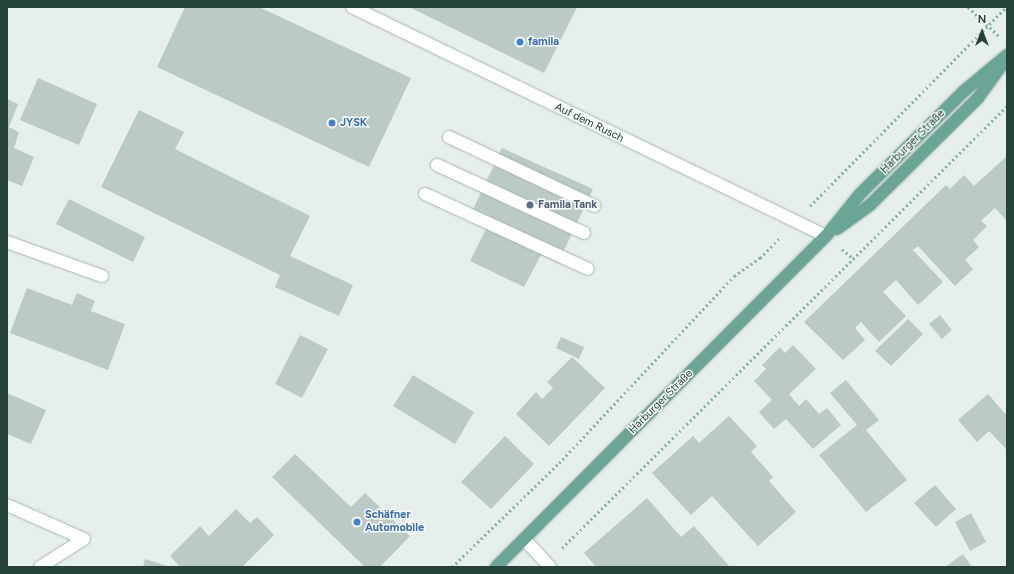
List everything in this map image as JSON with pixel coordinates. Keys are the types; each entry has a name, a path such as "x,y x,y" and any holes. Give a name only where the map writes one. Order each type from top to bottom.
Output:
{"main road":[{"name":"Harburger Straße","path":"496,567 826,236 860,194 964,91 1007,55"},
{"name":"Harburger Straße","path":"826,236 870,205 978,98 1007,58"}],"street":[{"name":"Auf dem Rusch","path":"352,7 826,236"},
{"path":"449,137 595,206"},
{"path":"437,164 584,234"},
{"path":"425,194 588,269"},
{"path":"7,242 102,276"},
{"path":"7,505 84,539 40,567"},
{"path":"524,539 548,565"}],"path":[{"path":"968,7 1002,38"},
{"path":"452,567 559,463 729,281 760,258 1006,7"},
{"path":"548,565 1007,106"}],"building":[{"name":"JYSK","path":"185,7 259,7 411,78 369,167 157,67"},
{"name":"famila","path":"409,7 577,7 544,73"},
{"path":"38,78 97,104 79,145 20,120"},
{"path":"7,99 18,104 9,127 19,132 14,148 34,157 22,186 7,180"},
{"path":"139,110 184,132 175,149 310,216 290,256 353,285 339,316 275,287 280,275 101,187"},
{"name":"Famila Tank","path":"502,148 593,189 558,263 541,255 524,287 470,261 486,229 468,220"},
{"path":"1007,156 1007,221 995,208 981,221 987,226 973,240 979,247 965,260 973,269 955,286 918,246 913,250 943,282 918,305 896,280 883,292 906,316 879,342 861,322 855,328 865,340 843,360 804,322 946,185 950,189 964,175 974,186"},
{"path":"69,199 145,237 133,262 56,224"},
{"path":"27,288 72,305 77,293 95,301 91,311 125,324 108,370 10,333"},
{"path":"940,315 952,330 942,339 929,324"},
{"path":"908,319 923,334 891,366 875,351"},
{"path":"300,335 328,349 302,398 275,384"},
{"path":"561,337 584,347 579,359 556,348"},
{"path":"793,345 816,369 789,394 799,406 806,399 819,414 827,408 841,425 813,449 786,419 774,429 759,412 772,400 754,381 766,369 762,365 780,347 785,353"},
{"path":"572,357 605,388 549,446 516,414 536,392 542,399 553,388 547,382"},
{"path":"413,375 474,412 455,444 393,406"},
{"path":"846,380 879,420 866,430 907,480 866,512 819,455 857,425 830,393"},
{"path":"7,393 46,410 31,444 7,434"},
{"path":"988,394 1007,416 1007,450 989,431 977,442 958,420"},
{"path":"729,416 757,446 751,452 773,477 769,481 796,512 758,546 712,496 691,515 652,473 693,436 699,443"},
{"path":"505,436 534,464 491,509 461,482"},
{"name":"Schäfner Automobile","path":"295,454 351,507 365,493 410,536 380,567 365,567 272,477"},
{"path":"935,485 956,509 936,527 914,503"},
{"path":"647,498 681,537 694,526 730,567 596,567 584,553"},
{"path":"236,509 250,523 257,517 274,535 242,567 180,567 170,556 200,526 209,536"},
{"path":"971,513 986,542 970,551 955,522"},
{"path":"963,554 972,567 945,567"},
{"path":"145,559 170,567 143,567"}],"place":[{"name":"famila","path":"520,42"},
{"name":"JYSK","path":"332,123"},
{"name":"Famila Tank","path":"530,205"},
{"name":"Schäfner Automobile","path":"357,522"}]}
